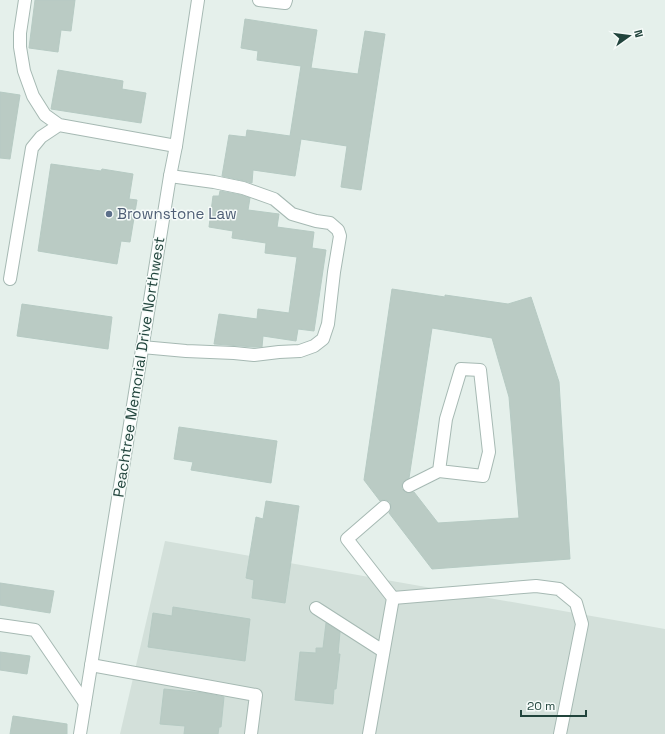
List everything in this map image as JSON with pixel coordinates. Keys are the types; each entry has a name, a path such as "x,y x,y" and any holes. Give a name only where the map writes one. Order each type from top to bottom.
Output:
{"street":[{"path":"25,0 20,33 20,47 24,71 33,96 45,115 58,125 176,146"},
{"name":"Peachtree Memorial Drive Northwest","path":"80,734 176,146 198,0"},
{"path":"259,0 285,3 286,0"},
{"path":"10,279 32,148 40,138 58,125"},
{"path":"142,347 254,355 300,351 314,346 323,339 328,324 340,236 338,230 330,223 316,221 292,214 274,199 243,188 214,182 170,176"},
{"path":"409,486 439,471 483,476 489,452 480,370 462,369 446,419 439,471"},
{"path":"369,734 392,598 347,539 384,507"},
{"path":"392,598 536,586 559,589 576,603 582,624 560,734"},
{"path":"316,608 383,651"},
{"path":"0,624 35,630 85,702"},
{"path":"91,665 256,695 250,734"}],"shaded area":[{"path":"165,541 665,629 665,734 120,734"}],"building":[{"path":"35,0 75,0 71,31 61,30 58,52 29,48"},
{"path":"245,19 317,30 311,68 358,74 365,31 385,34 361,190 341,187 347,146 301,139 295,176 253,170 252,183 222,176 229,135 246,137 247,130 290,136 301,66 257,60 258,51 241,48"},
{"path":"58,70 123,81 122,89 146,93 141,123 51,109"},
{"path":"0,92 20,95 10,159 0,158"},
{"path":"51,164 101,171 102,169 133,174 129,199 137,200 130,242 121,241 117,264 38,251"},
{"path":"220,191 250,198 248,210 279,214 277,227 314,232 312,248 326,250 314,331 298,329 296,341 263,336 262,347 214,344 219,314 257,319 258,309 289,313 297,257 265,253 266,243 232,238 233,231 209,227 213,196 219,196"},
{"path":"392,289 508,304 531,297 559,382 570,559 432,569 389,513 391,509 390,502 386,500 380,501 364,480","holes":["432,328 492,338 509,397 519,518 438,523 414,492 408,493 402,489 403,482 409,478"]},
{"path":"22,304 112,317 108,349 17,336"},
{"path":"179,427 277,441 271,483 191,470 193,462 174,459"},
{"path":"266,501 299,506 285,603 252,598 254,580 246,578 256,517 263,519"},
{"path":"0,583 54,591 50,613 0,605"},
{"path":"173,607 250,619 245,661 148,647 153,613 172,616"},
{"path":"326,623 340,632 338,654 340,654 333,704 295,700 300,652 316,653 316,648 323,648"},
{"path":"0,652 30,656 27,674 0,670"},
{"path":"164,689 204,693 224,697 221,727 219,727 218,734 184,734 185,726 160,724"},
{"path":"13,716 67,724 67,734 10,734"}],"place":[{"name":"Brownstone Law","path":"109,214"}]}
